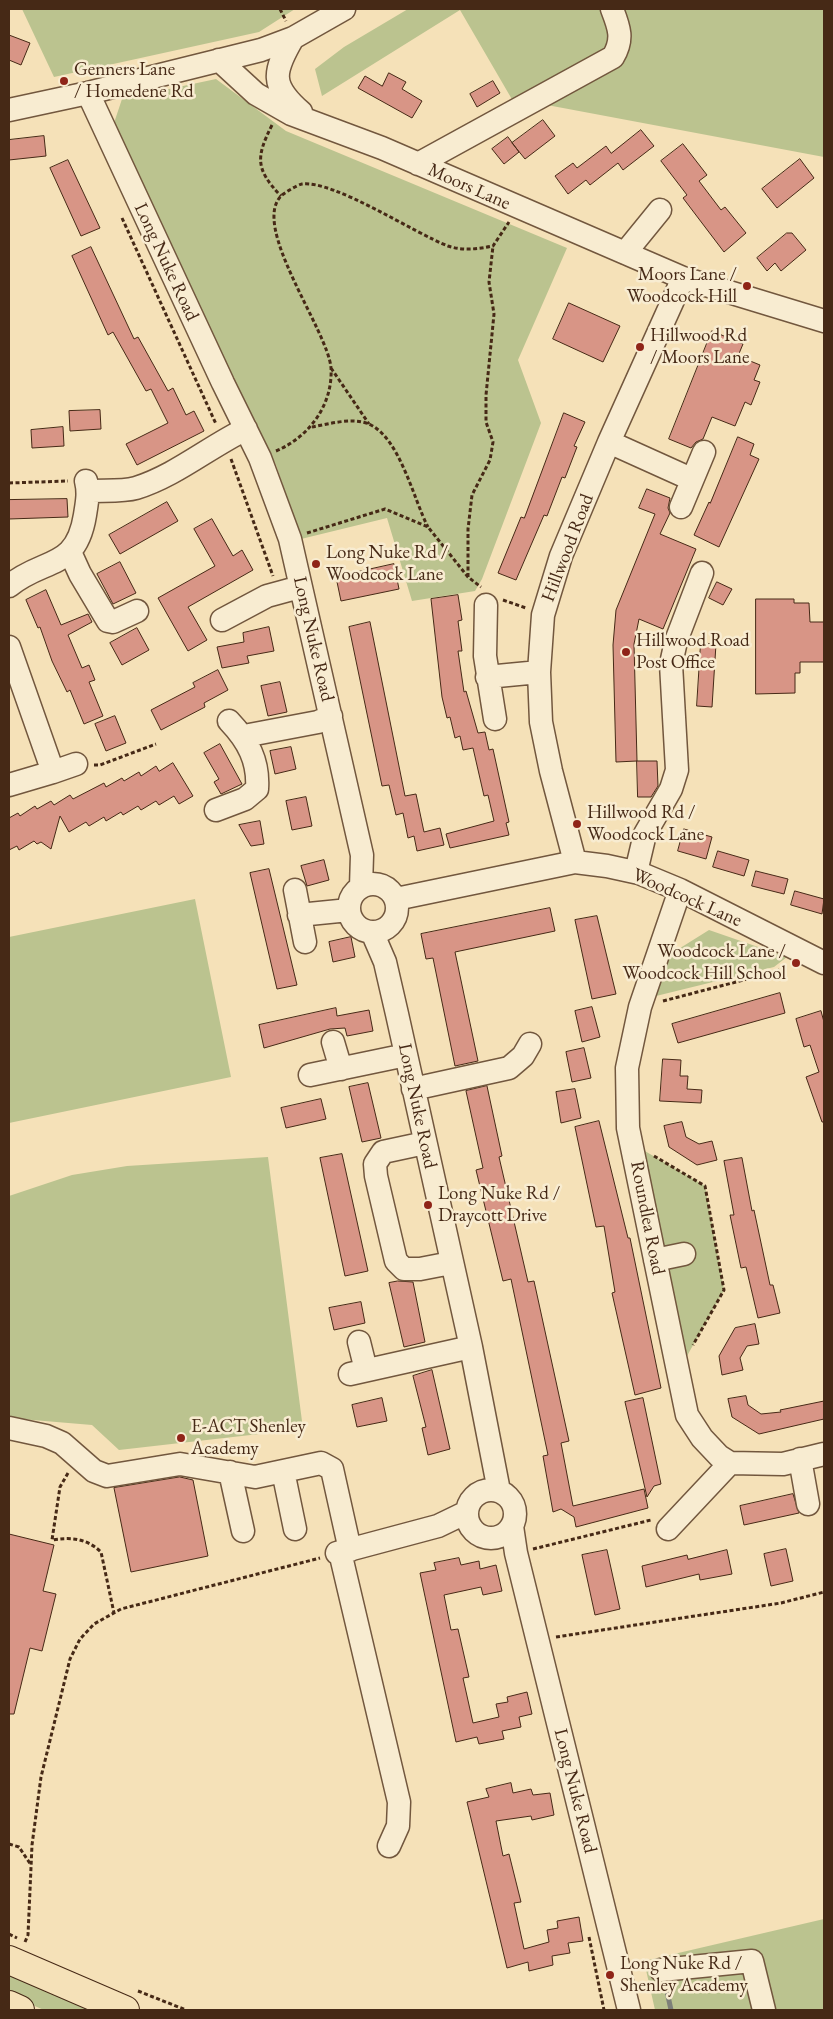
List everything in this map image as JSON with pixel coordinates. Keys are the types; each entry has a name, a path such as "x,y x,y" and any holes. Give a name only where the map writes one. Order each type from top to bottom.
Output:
{"main road":[{"path":"17,1951 125,2010"},
{"path":"9,2005 20,2010"}],"street":[{"path":"9,110 88,93 261,50 293,38 344,9"},
{"path":"418,164 613,57 620,40 620,31 612,9"},
{"name":"Moors Lane","path":"293,38 281,59 277,74 281,93 312,122"},
{"name":"Moors Lane","path":"218,60 256,94 280,108 312,122 418,164 683,278 824,321"},
{"name":"Long Nuke Road","path":"88,93 260,458 290,539 290,590 331,716 362,855 378,890 396,914 380,929 385,962 487,1426 489,1492 512,1501 515,1518 512,1526 519,1562 629,2010"},
{"path":"625,253 660,210"},
{"name":"Hillwood Road","path":"575,862 551,771 541,722 539,672 543,615 561,556 609,442 683,278"},
{"path":"9,586 21,576 67,556 79,540 87,486 134,489 165,476 223,440 246,429"},
{"path":"609,442 691,479"},
{"path":"681,507 691,479 704,452"},
{"path":"70,552 80,574 108,621 113,622 137,611"},
{"path":"636,872 646,834 671,789 677,770 671,664 676,641 702,573"},
{"path":"222,620 257,601 290,590"},
{"path":"490,598 484,640 487,677 495,719"},
{"path":"9,647 53,772"},
{"path":"487,677 539,672"},
{"path":"216,810 244,799 257,789 258,770 236,729 318,722 331,716"},
{"path":"9,785 76,764"},
{"name":"Woodcock Lane","path":"378,890 575,862 607,866 636,872 680,890 824,963"},
{"path":"295,890 304,942"},
{"name":"Long Nuke Road","path":"349,910 350,899 378,890"},
{"name":"Roundlea Road","path":"680,890 640,1007 627,1068 628,1128 687,1415 702,1438 719,1456 730,1463"},
{"path":"299,915 349,910 355,924 380,929"},
{"path":"333,1042 341,1069"},
{"path":"413,1089 509,1068 523,1056 530,1044"},
{"path":"310,1075 406,1055"},
{"path":"425,1143 383,1152 374,1164 376,1176 396,1261 404,1269 420,1269 451,1263"},
{"path":"655,1260 684,1254"},
{"path":"359,1342 358,1372 471,1347"},
{"path":"9,1428 46,1436 62,1443 94,1471 107,1476 180,1464 255,1477 321,1463 332,1470 338,1553 398,1802 398,1826 389,1846"},
{"path":"664,1523 730,1463 783,1464 824,1454"},
{"path":"800,1459 808,1504"},
{"path":"283,1471 295,1530"},
{"path":"230,1472 243,1532"},
{"path":"489,1492 468,1504 468,1520 480,1536 492,1539 519,1562"},
{"path":"338,1553 438,1526 468,1520"},
{"path":"492,1539 508,1532 512,1526"},
{"path":"661,1970 752,1961 764,2010"}],"path":[{"path":"280,108 260,148 259,165 273,188 281,196"},
{"path":"493,246 473,250 449,246 325,187 301,184 281,196 273,216 282,254 322,338 331,368 369,424 391,442 428,527 468,577 490,598 543,615"},
{"path":"468,577 468,529 472,495 490,460 493,442 486,422 486,395 494,314 489,282 493,246 518,208"},
{"path":"118,210 290,590"},
{"path":"260,458 290,445 311,427 326,401 331,368"},
{"path":"311,427 344,421 369,424"},
{"path":"9,483 60,481"},
{"path":"290,539 385,509 428,527"},
{"path":"76,764 100,765 156,744"},
{"path":"640,1007 778,971 802,952"},
{"path":"81,1460 65,1476 60,1487 52,1540 72,1537 84,1541 101,1552 114,1613"},
{"path":"519,1562 664,1523"},
{"path":"17,1951 28,1935 31,1866 41,1777 70,1659 80,1639 94,1624 121,1609 338,1553"},
{"path":"538,1641 781,1603 824,1592"},
{"path":"9,1844 19,1846 31,1866"}],"green space":[{"path":"22,9 295,9 259,32 54,77"},
{"path":"408,9 824,9 824,157 531,102 517,108 460,10 322,96 315,69 344,47"},
{"path":"216,79 286,131 567,248 518,360 541,423 482,579 475,591 412,601 387,518 301,539 276,465 175,260 113,126 122,99"},
{"path":"195,899 231,1077 9,1123 9,937"},
{"path":"709,930 787,957 774,967 656,996 669,955"},
{"path":"631,1143 705,1186 724,1290 678,1372"},
{"path":"268,1157 303,1429 119,1450 92,1425 9,1418 9,1196 72,1175 127,1166"},
{"path":"824,1919 824,2010 655,2010 644,1961"},
{"path":"9,1973 93,2010 44,2010 9,1995"}],"building":[{"path":"9,35 30,43 21,65 9,60"},
{"path":"389,73 406,82 402,89 422,101 412,118 358,88 365,76 382,86"},
{"path":"493,81 500,93 477,107 470,94"},
{"path":"543,120 555,136 525,159 512,143"},
{"path":"641,130 654,146 623,170 618,163 590,185 586,180 568,194 555,176 573,163 577,168 606,146 611,153"},
{"path":"44,136 46,156 9,160 9,140"},
{"path":"508,137 519,152 504,164 492,149"},
{"path":"683,144 707,175 699,181 721,210 725,207 746,233 724,252 683,198 687,195 661,161"},
{"path":"800,159 814,178 777,208 762,189"},
{"path":"68,160 100,228 81,236 50,168"},
{"path":"787,233 792,233 806,250 781,271 775,263 767,271 757,258"},
{"path":"91,247 134,339 138,337 168,391 173,388 186,415 194,411 204,431 137,465 126,444 168,423 151,389 146,391 113,332 108,335 72,256"},
{"path":"569,303 620,326 603,362 553,339"},
{"path":"712,331 743,344 738,356 760,365 754,380 760,382 751,405 745,402 735,426 712,417 703,439 696,442 691,448 669,439"},
{"path":"100,410 101,429 70,431 69,411"},
{"path":"564,413 585,422 574,446 577,447 565,478 562,477 547,516 544,515 516,580 498,573 521,517 524,518"},
{"path":"63,427 64,446 32,448 31,430"},
{"path":"738,437 754,444 750,455 759,459 719,547 694,535"},
{"path":"647,489 670,498 668,508 670,513 660,534 696,549 663,629 639,619 634,644 637,761 616,762 613,645 616,610 655,514 639,508"},
{"path":"67,499 68,517 9,519 9,500"},
{"path":"167,502 178,521 120,554 109,535"},
{"path":"212,519 233,556 242,550 253,570 188,607 207,640 188,651 158,598 215,566 194,529"},
{"path":"120,562 136,593 113,604 97,574"},
{"path":"394,564 399,589 341,601 336,577"},
{"path":"717,582 732,589 723,605 709,598"},
{"path":"46,590 61,625 88,614 92,622 68,635 82,668 89,665 95,680 89,682 103,716 84,724 70,690 67,692 52,661 40,627 38,628 26,600"},
{"path":"458,595 462,620 458,621 462,651 458,651 464,692 466,691 478,733 485,732 489,750 493,749 509,822 506,823 509,835 450,848 446,834 494,821 488,795 484,796 473,748 463,750 460,736 455,738 450,717 447,718 442,697 431,599"},
{"path":"756,599 794,599 794,603 809,603 810,622 824,622 824,662 800,662 800,673 795,673 795,693 756,694"},
{"path":"370,622 405,796 416,794 424,832 440,828 444,845 417,851 414,836 408,838 403,813 396,815 389,785 382,786 349,627"},
{"path":"269,627 274,651 247,656 249,663 222,668 217,647 244,642 243,633"},
{"path":"137,628 149,650 122,665 110,643"},
{"path":"701,643 716,644 712,707 697,706"},
{"path":"218,670 228,690 204,703 205,707 161,730 151,710 195,687 193,683"},
{"path":"280,682 287,712 268,716 261,686"},
{"path":"115,716 126,743 106,751 95,724"},
{"path":"220,744 242,784 221,794 214,782 219,779 204,753"},
{"path":"291,747 296,769 275,774 270,751"},
{"path":"637,761 657,761 658,786 651,797 638,797"},
{"path":"173,763 193,796 179,804 174,796 159,805 156,801 141,810 138,806 123,815 121,812 106,821 104,817 89,826 86,822 69,832 60,816 51,849 41,842 37,844 34,841 19,850 17,846 9,850 9,818 18,813 20,816 35,806 37,809 51,801 54,805 70,795 73,799 104,783 106,787 122,778 124,781 139,772 141,776 156,766 159,771"},
{"path":"306,797 312,826 292,830 286,801"},
{"path":"260,821 264,844 251,846 239,825"},
{"path":"684,829 712,837 706,859 678,851"},
{"path":"718,851 749,860 744,876 713,867"},
{"path":"324,860 329,880 307,886 301,866"},
{"path":"269,869 297,985 277,989 250,873"},
{"path":"756,871 788,879 784,894 752,886"},
{"path":"795,891 824,899 822,914 791,905"},
{"path":"550,908 555,931 455,952 478,1061 455,1066 433,958 426,959 421,934"},
{"path":"597,916 616,994 592,999 575,920"},
{"path":"351,937 355,957 333,962 329,942"},
{"path":"780,993 785,1013 678,1043 672,1024"},
{"path":"592,1007 600,1037 582,1042 575,1011"},
{"path":"336,1008 337,1016 369,1010 373,1031 347,1036 345,1028 330,1029 264,1048 259,1025"},
{"path":"821,1011 824,1022 824,1122 822,1122 806,1077 819,1072 810,1045 804,1047 796,1019"},
{"path":"584,1048 591,1078 572,1082 566,1052"},
{"path":"663,1059 681,1060 680,1076 688,1076 687,1089 702,1090 701,1103 660,1101"},
{"path":"368,1083 381,1138 362,1142 349,1087"},
{"path":"487,1086 502,1156 499,1157 528,1282 534,1281 569,1441 561,1443 573,1506 644,1489 648,1508 576,1527 574,1517 561,1509 553,1512 543,1456 548,1455 511,1279 503,1281 476,1170 483,1168 466,1091"},
{"path":"575,1089 581,1118 561,1123 556,1092"},
{"path":"321,1099 326,1119 286,1128 281,1108"},
{"path":"599,1121 628,1238 630,1238 661,1388 635,1395 612,1293 615,1292 604,1226 596,1227 575,1127"},
{"path":"682,1122 686,1137 699,1144 712,1141 717,1160 697,1165 669,1147 664,1126"},
{"path":"342,1154 368,1271 345,1276 320,1158"},
{"path":"742,1158 752,1211 754,1210 770,1285 773,1285 780,1313 758,1318 746,1267 741,1268 730,1215 734,1215 724,1161"},
{"path":"398,1281 413,1282 425,1342 404,1347 389,1283"},
{"path":"361,1302 365,1323 334,1330 329,1308"},
{"path":"755,1324 759,1344 747,1346 740,1358 743,1370 722,1375 719,1356 735,1328"},
{"path":"432,1370 450,1449 428,1455 422,1428 426,1427 413,1376"},
{"path":"746,1396 748,1405 761,1414 781,1412 780,1410 824,1401 824,1419 759,1434 732,1417 728,1399"},
{"path":"382,1398 387,1421 357,1427 352,1405"},
{"path":"643,1398 661,1484 654,1486 647,1497 625,1402"},
{"path":"180,1477 193,1480 208,1556 131,1572 114,1488"},
{"path":"793,1494 799,1513 744,1525 740,1506"},
{"path":"9,1534 54,1545 43,1591 56,1594 42,1651 30,1648 14,1714 9,1714"},
{"path":"786,1549 793,1581 771,1586 764,1554"},
{"path":"607,1550 620,1609 595,1615 582,1555"},
{"path":"727,1550 732,1574 700,1580 699,1574 646,1587 642,1566 687,1555 688,1559"},
{"path":"459,1558 461,1565 479,1561 480,1569 496,1565 502,1591 483,1595 481,1587 444,1595 451,1630 458,1629 469,1677 463,1678 473,1723 499,1717 496,1704 508,1702 507,1697 527,1692 532,1714 519,1717 521,1727 502,1731 504,1739 479,1744 477,1737 456,1742 420,1573 436,1570 434,1563"},
{"path":"511,1783 513,1793 531,1789 533,1795 550,1793 554,1815 532,1820 531,1816 496,1821 503,1856 509,1854 521,1902 514,1903 524,1949 549,1942 547,1930 558,1928 557,1921 579,1917 583,1941 568,1943 570,1953 552,1956 553,1965 529,1971 528,1962 507,1968 467,1802 489,1797 486,1789"}],"waterway":[{"path":"665,1982 671,2010"}],"place":[{"name":"Genners Lane / Homedene Rd","path":"64,81"},
{"name":"Moors Lane / Woodcock Hill","path":"747,286"},
{"name":"Hillwood Rd / Moors Lane","path":"640,347"},
{"name":"Long Nuke Rd / Woodcock Lane","path":"316,564"},
{"name":"Hillwood Road Post Office","path":"626,652"},
{"name":"Hillwood Rd / Woodcock Lane","path":"577,824"},
{"name":"Woodcock Lane / Woodcock Hill School","path":"796,963"},
{"name":"Long Nuke Rd / Draycott Drive","path":"428,1205"},
{"name":"E-ACT Shenley Academy","path":"181,1438"},
{"name":"Long Nuke Rd / Shenley Academy","path":"610,1975"}]}
